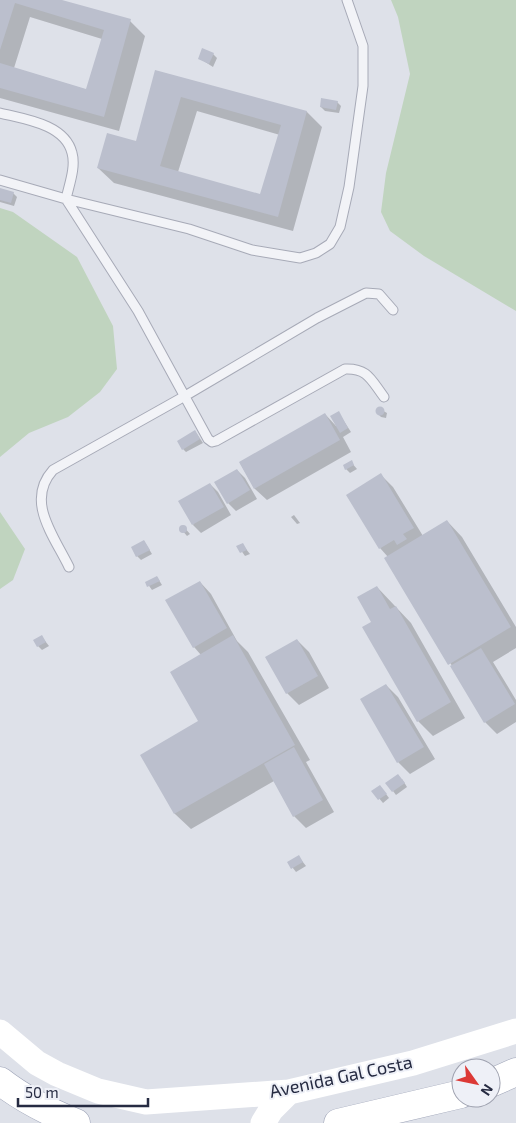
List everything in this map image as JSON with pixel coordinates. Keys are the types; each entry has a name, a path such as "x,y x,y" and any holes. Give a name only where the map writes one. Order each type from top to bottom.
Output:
{"main road":[{"path":"501,1079 516,1072"},
{"path":"0,1081 15,1092 52,1113 76,1123"},
{"path":"338,1123 451,1096"}],"street":[{"name":"Avenida Gal Costa","path":"0,1032 37,1063 57,1074 77,1083 120,1097 146,1102 288,1092 413,1063 516,1031"},
{"path":"263,1123 271,1110 288,1092"}],"lane":[{"path":"0,180 66,199 189,229 252,250 300,258 316,253 330,244 340,227 350,186 363,86 363,46 347,0"},
{"path":"0,114 28,120 57,132 67,140 72,153 72,168 66,199 138,311 202,430 212,442 345,369 358,369 367,375 384,397"},
{"path":"69,567 40,508 40,492 46,477 53,470 185,396 317,318 366,293 379,294 393,310"}],"green space":[{"path":"391,0 516,0 516,311 424,256 390,231 381,212 386,173 410,74 398,17"},
{"path":"0,208 13,212 77,257 113,326 117,369 100,392 68,417 29,433 0,457"},
{"path":"0,512 25,549 13,580 0,589"}],"building":[{"path":"0,0 62,0 131,19 104,117 0,88 0,63 86,89 104,30 15,3 0,50"},
{"path":"202,48 214,53 209,64 198,59"},
{"path":"155,70 307,111 278,217 97,168 107,133 136,141","holes":["181,97 281,125 260,194 160,166"]},
{"path":"321,98 338,101 336,110 320,107"},
{"path":"0,188 14,192 11,203 0,200"},
{"path":"380,406 385,411 380,416 375,411"},
{"path":"339,411 348,428 340,433 330,416"},
{"path":"325,413 340,440 254,489 239,462"},
{"path":"195,430 200,439 182,450 177,441"},
{"path":"352,460 354,465 345,470 343,465"},
{"path":"237,469 250,490 227,504 214,482"},
{"path":"381,473 414,528 403,534 407,539 397,545 394,540 379,549 346,495"},
{"path":"210,483 224,507 192,525 178,501"},
{"path":"447,520 511,627 448,665 384,558"},
{"path":"183,525 187,529 183,533 179,529"},
{"path":"144,540 150,550 136,557 131,547"},
{"path":"243,543 247,550 240,553 236,546"},
{"path":"157,576 160,581 147,587 145,582"},
{"path":"200,581 227,628 193,648 165,600"},
{"path":"377,586 390,609 396,606 451,702 417,722 362,627 371,622 357,597"},
{"path":"42,635 46,642 37,647 33,640"},
{"path":"233,635 295,745 174,814 140,755 198,721 170,672"},
{"path":"297,639 318,676 286,694 265,657"},
{"path":"481,648 515,704 484,723 450,666"},
{"path":"386,684 424,747 397,763 360,699"},
{"path":"294,747 323,800 293,817 264,764"},
{"path":"398,774 405,783 392,792 385,783"},
{"path":"380,785 387,794 378,800 371,791"},
{"path":"299,855 303,862 291,869 287,862"}]}
